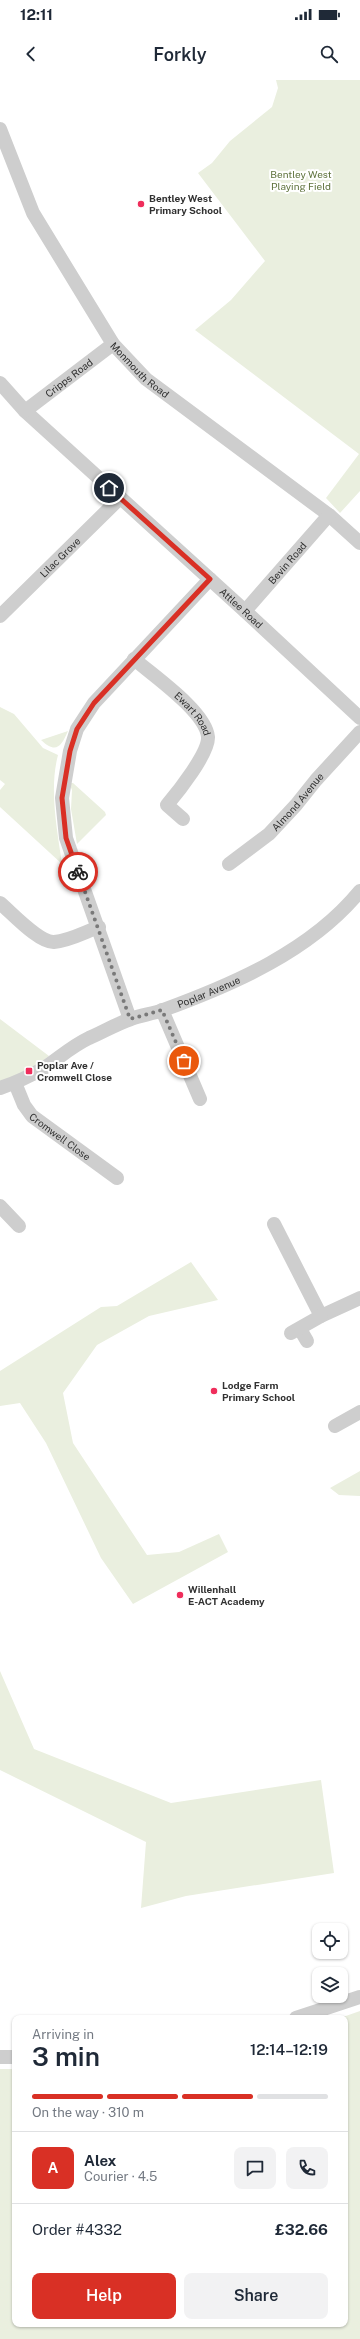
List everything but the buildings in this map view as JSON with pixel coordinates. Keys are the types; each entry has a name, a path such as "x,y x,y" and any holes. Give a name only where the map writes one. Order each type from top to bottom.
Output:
{"street":[{"name":"Monmouth Road","path":"0,129 32,213 113,344 146,379 329,515 360,543"},
{"name":"Cripps Road","path":"25,411 113,344"},
{"name":"Attlee Road","path":"0,383 25,411 360,718"},
{"name":"Lilac Grove","path":"0,616 120,498"},
{"name":"Bevin Road","path":"245,611 329,515"},
{"path":"130,1019 66,838 62,798 70,751 77,729 94,703 210,579"},
{"name":"Ewart Road","path":"134,659 197,714 205,727 208,739 205,748 186,782 167,805 183,819"},
{"name":"Almond Avenue","path":"229,864 269,834 360,732"},
{"name":"Poplar Avenue","path":"0,1088 15,1083 45,1067 57,1057 87,1039 130,1019 162,1010 233,982 264,967 304,943 345,908 360,891"},
{"path":"0,903 44,941 53,942 63,940 99,928"},
{"path":"162,1010 200,1099"},
{"name":"Cromwell Close","path":"15,1083 24,1105 32,1116 117,1178"},
{"path":"0,1206 19,1226"},
{"path":"274,1224 283,1253 322,1316"},
{"path":"299,1334 322,1316 360,1298"},
{"path":"335,1426 360,1412"},
{"path":"306,2015 360,1998"},
{"path":"0,2057 12,2057"}],"green space":[{"name":"Bentley West Playing Field","path":"276,80 360,80 360,491 340,513 326,498 359,454 195,330 231,300 265,261 198,173 212,163 230,141 272,107 278,88"},
{"path":"0,707 14,714 43,748 58,755 55,768 54,795 56,823 62,864 0,807 0,790 5,784 0,780"},
{"path":"68,731 58,747 51,747 41,740"},
{"path":"69,783 73,783 105,812 106,815 77,844 71,809 72,790"},
{"path":"0,1019 49,1056 36,1066 0,1083"},
{"path":"191,1262 218,1300 149,1316 97,1345 63,1393 73,1443 147,1555 179,1552 219,1534 228,1552 133,1604 101,1558 46,1443 20,1403 0,1406 0,1371 101,1307 117,1306"},
{"path":"360,1471 360,1496 339,1495 330,1488"},
{"path":"0,1671 34,1749 171,1803 321,1780 334,1873 186,1896 141,1908 146,1842 0,1770"},
{"path":"360,2011 360,2339 0,2339 0,2069 12,2069 12,2327 348,2327 348,2015"}],"way so far":[{"path":"78,872 130,1019 162,1010 184,1061"}],"place":[{"name":"Bentley West Primary School","path":"141,204"},
{"name":"Poplar Ave / Cromwell Close","path":"29,1071"},
{"name":"Lodge Farm Primary School","path":"214,1391"},
{"name":"Willenhall E-ACT Academy","path":"180,1595"}],"route":[{"path":"78,872 66,838 62,798 70,751 77,729 94,703 210,579 109,488"}]}
